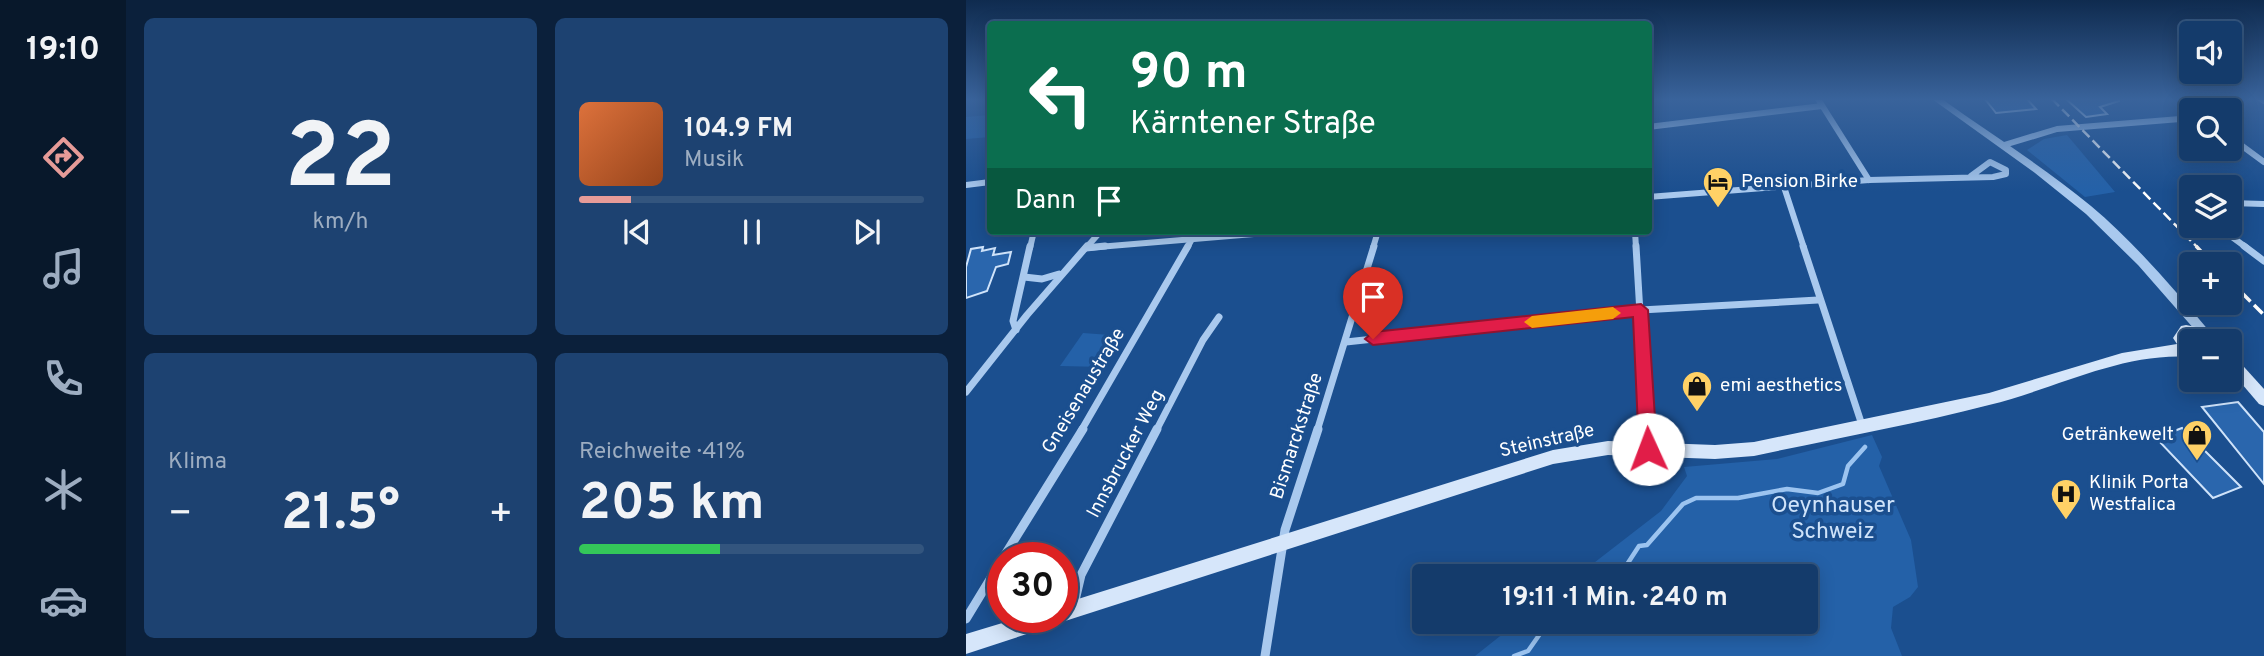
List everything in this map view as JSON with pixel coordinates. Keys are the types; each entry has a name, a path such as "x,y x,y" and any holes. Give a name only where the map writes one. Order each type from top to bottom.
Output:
{"main road":[{"name":"Steinstraße","path":"2135,357 2179,334"},
{"name":"Steinstraße","path":"1078,609 1553,457 1608,448 1715,453 1754,449 1992,398 2135,357 2179,349"},
{"path":"2242,375 2264,400"},
{"path":"2242,387 2264,410"},
{"path":"966,644 1001,633"}],"street":[{"path":"1837,130 1869,180"},
{"path":"1981,130 2074,197 2116,237 2201,329"},
{"path":"2004,145 2054,130"},
{"path":"2242,146 2264,162"},
{"path":"1652,197 1869,180 2001,176 2006,170 1990,162 1971,176"},
{"path":"966,185 987,182"},
{"path":"1784,187 1818,300 1862,425"},
{"path":"2242,203 2264,204"},
{"path":"1016,330 1013,321 1033,235"},
{"path":"967,389 1097,235"},
{"path":"1085,248 1241,235"},
{"name":"Bismarckstraße","path":"1265,656 1282,545 1377,235"},
{"path":"1635,235 1648,449"},
{"path":"2116,237 2182,318 2181,329"},
{"path":"2233,238 2264,261"},
{"name":"Gneisenaustraße","path":"1013,542 1097,405 1192,239"},
{"path":"1024,277 1042,279 1063,273"},
{"path":"1346,341 1641,310 1818,300"},
{"name":"Innsbrucker Weg","path":"1078,581 1203,340 1219,317"},
{"name":"Gneisenaustraße","path":"966,619 987,584"}],"green space":[{"path":"966,130 987,130 987,137 966,139"},
{"path":"2067,135 2115,192 2085,197 2027,150 2044,139"},
{"path":"1083,333 1124,336 1104,367 1060,366"},
{"name":"Oeynhauser Schweiz","path":"1872,435 1882,457 1879,466 1911,540 1918,587 1910,597 1893,607 1891,628 1902,656 1475,656 1503,634 1818,634 1818,564 1593,564 1661,511 1687,476 1684,467 1777,459"}],"building":[{"path":"983,247 982,251 995,248 993,255 1011,252 1008,264 996,267 987,291 966,298 966,267 971,249"},
{"path":"2238,402 2264,432 2264,484 2202,407"},
{"name":"Getränkewelt","path":"2182,428 2241,487 2213,498 2156,438"}],"waterway":[{"path":"1627,564 1639,546 1647,545 1683,504 1696,498 1738,498 1787,489 1818,493 1843,484 1848,466 1865,447"},
{"path":"1514,656 1528,651 1540,634"}],"railway":[{"path":"2082,130 2198,248"},
{"path":"2196,246 2202,252"},
{"path":"2242,293 2264,315"}],"slow traffic":[{"path":"1532,322 1613,313"}],"place":[{"name":"Pension Birke","path":"1718,209"},
{"name":"emi aesthetics","path":"1697,413"},
{"name":"Getränkewelt","path":"2197,462"},
{"name":"Klinik Porta Westfalica","path":"2066,521"}],"route":[{"path":"1373,339 1641,310 1648,449"}]}
